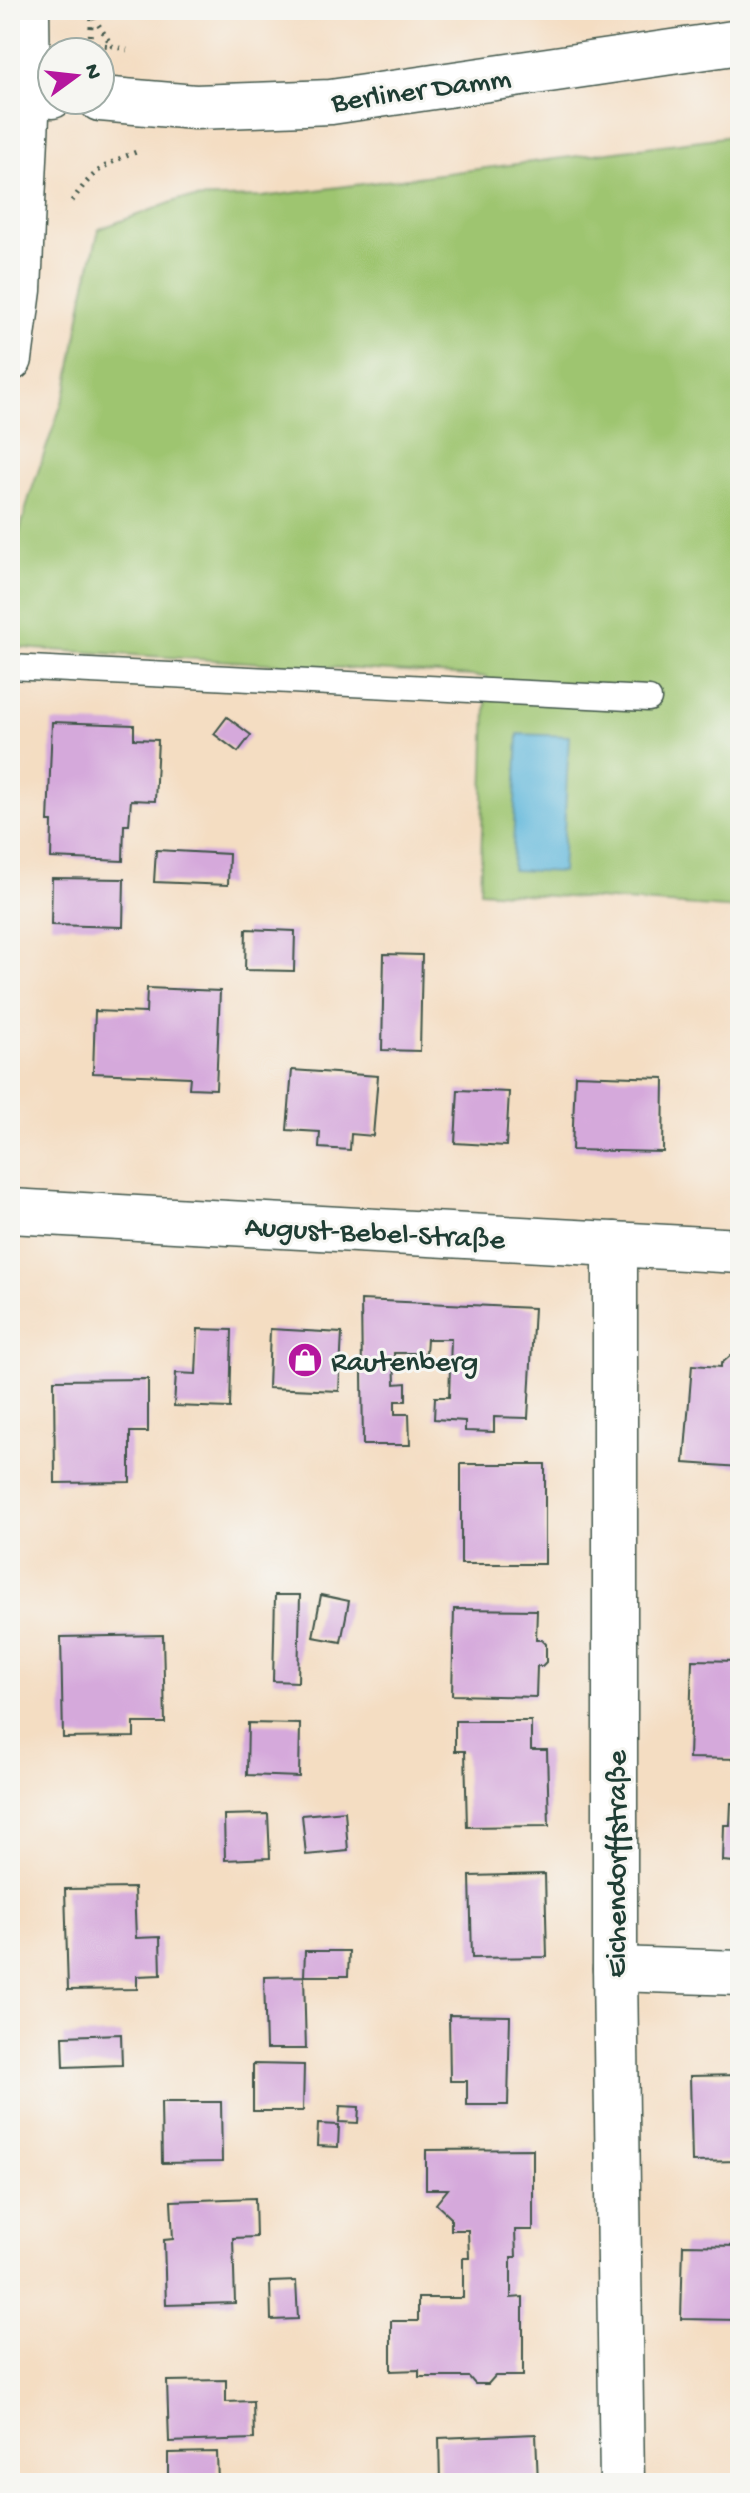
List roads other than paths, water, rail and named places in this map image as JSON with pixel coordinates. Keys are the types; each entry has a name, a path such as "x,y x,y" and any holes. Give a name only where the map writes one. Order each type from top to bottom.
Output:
{"street":[{"path":"10,359 19,290 30,94 27,10"},
{"name":"Berliner Damm","path":"116,100 195,107 331,102 740,42"},
{"name":"August-Bebel-Straße","path":"10,1211 740,1251"},
{"name":"Eichendorffstraße","path":"615,1244 615,1969 622,2483"},
{"path":"615,1969 740,1973"}],"lane":[{"path":"10,667 649,699"}],"water":[{"path":"518,734 569,736 562,872 512,870"}],"place":[{"name":"Rautenberg","path":"305,1360"}]}
